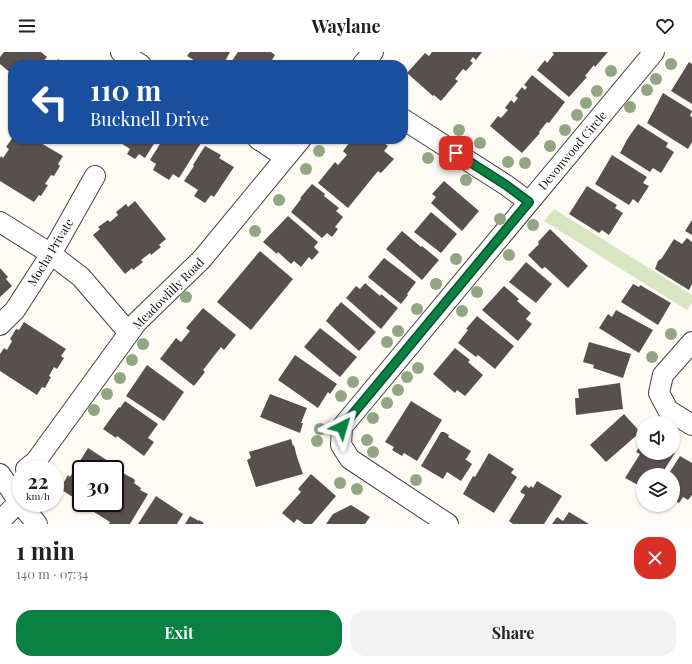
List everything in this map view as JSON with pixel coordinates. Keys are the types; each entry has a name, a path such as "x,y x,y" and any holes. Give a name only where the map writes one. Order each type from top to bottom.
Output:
{"street":[{"path":"121,52 133,60"},
{"path":"366,60 373,52"},
{"name":"Devonwood Circle","path":"448,524 350,458 340,445 342,427 654,52"},
{"path":"408,122 506,185 529,202"},
{"path":"266,144 285,157"},
{"name":"Meadowlilly Road","path":"37,460 137,322 202,259 297,144"},
{"name":"Mocha Private","path":"0,325 15,310 51,254 95,176"},
{"path":"0,222 51,254 81,277 129,333"},
{"path":"692,342 663,375 659,393 668,410 692,425"},
{"path":"0,521 12,509"},
{"path":"27,512 37,524"}],"green space":[{"path":"554,209 692,295 692,303 687,310 544,221"}],"building":[{"path":"4,52 41,52 47,57 44,60 8,60 8,71 0,64 0,57"},
{"path":"190,52 230,52 226,60 194,60 187,56"},
{"path":"238,52 271,52 275,55 272,60 232,60"},
{"path":"432,52 482,52 476,60 473,57 470,61 473,63 466,71 463,69 455,79 458,81 441,101 434,95 433,96 408,74 408,72 425,53 429,56"},
{"path":"552,52 608,52 595,67 594,65 585,76 587,77 569,97 537,70 545,60 547,63 554,54"},
{"path":"689,62 692,64 692,104 671,91"},
{"path":"532,75 565,102 549,123 547,122 539,132 540,133 522,153 490,126 498,116 501,118 508,110 505,108 511,100 514,103 518,98 515,96 522,87 525,90 527,87 524,85"},
{"path":"663,93 692,111 690,116 692,117 692,142 688,149 647,123"},
{"path":"638,124 668,143 666,147 674,152 661,173 653,168 650,172 620,153"},
{"path":"8,144 43,144 63,156 58,164 60,166 54,176 51,175 45,184 48,185 41,196 39,195 34,202 0,181 0,158 1,156 3,158 9,149 6,147"},
{"path":"122,144 154,144 145,158 139,154 135,159 127,154 130,149"},
{"path":"160,144 200,144 179,178 173,174 169,180 153,170 156,164 150,160"},
{"path":"348,144 385,144 388,146 384,151 394,159 381,173 378,171 348,208 318,183 335,162 338,165 347,155 343,151"},
{"path":"205,146 221,155 219,158 234,167 214,197 211,195 205,203 194,196 198,190 184,181"},
{"path":"612,155 647,177 643,183 649,186 638,203 633,199 629,205 595,184"},
{"path":"444,181 479,211 462,231 431,203 436,197 432,194"},
{"path":"312,184 339,208 336,211 343,217 335,227 338,229 332,237 327,233 322,238 291,212"},
{"path":"587,186 617,205 615,208 623,213 609,235 602,230 599,233 569,214"},
{"path":"135,201 166,239 159,245 161,247 151,255 150,253 141,260 143,262 125,274 93,235 100,229 98,227 108,220 110,222 118,215 116,212 126,204 128,207"},
{"path":"431,212 457,234 441,253 414,232"},
{"path":"288,216 318,242 314,247 319,252 312,260 309,257 301,267 294,261 291,264 278,252 277,254 263,242"},
{"path":"692,220 692,235 685,231"},
{"path":"550,229 588,266 568,288 545,267 542,269 528,255 539,244 538,242"},
{"path":"402,231 439,260 422,280 386,249"},
{"path":"687,238 692,242 692,284 689,290 655,269 658,261 662,258 674,239 682,244"},
{"path":"260,251 293,279 251,330 217,302"},
{"path":"384,258 416,282 401,304 368,277"},
{"path":"526,262 552,284 536,303 509,282"},
{"path":"0,268 8,277 6,279 12,286 0,297"},
{"path":"365,283 380,296 381,294 398,308 381,329 346,298 356,286 360,289"},
{"path":"633,284 639,287 640,285 671,303 658,325 621,302"},
{"path":"504,286 519,299 517,301 531,313 526,319 532,324 518,341 482,310"},
{"path":"341,302 376,332 359,351 326,321"},
{"path":"203,308 236,335 224,350 221,347 203,370 205,372 194,386 160,359 176,338 181,342 190,331 186,328"},
{"path":"616,310 653,330 639,353 599,328 608,314 612,317"},
{"path":"477,316 514,346 495,369 478,355 476,357 458,343 468,330 466,329"},
{"path":"24,322 66,349 61,356 64,358 57,369 54,367 45,388 42,387 37,395 0,371 0,354 4,348 7,350 12,341 10,339 16,329 19,330"},
{"path":"320,328 357,357 340,377 304,347"},
{"path":"589,342 631,354 623,378 593,368 594,365 583,362"},
{"path":"455,348 470,360 468,362 483,375 465,396 457,390 455,393 433,374"},
{"path":"295,355 337,384 330,394 328,392 318,408 278,380"},
{"path":"147,365 184,392 164,421 126,396"},
{"path":"620,383 623,409 576,415 575,398 579,398 578,389"},
{"path":"270,394 307,408 301,423 303,423 300,433 260,417"},
{"path":"125,401 158,424 148,438 154,442 144,456 117,436 116,438 103,429"},
{"path":"411,401 442,420 417,461 404,453 402,456 392,450 394,447 385,442"},
{"path":"624,414 636,427 636,436 606,462 590,445"},
{"path":"441,432 449,435 448,437 471,451 465,459 472,464 461,481 447,472 443,479 421,466"},
{"path":"291,439 303,474 256,487 247,460 251,458 249,452"},
{"path":"88,448 107,460 81,460"},
{"path":"489,453 514,469 511,473 517,477 494,513 463,494"},
{"path":"680,456 692,463 692,495 688,500 683,497 680,502 680,468 672,468 677,460 680,460"},
{"path":"636,460 671,460 665,468 636,468 636,484 625,478"},
{"path":"72,474 72,496 64,491 64,482 68,475 70,477"},
{"path":"124,474 134,479 134,483 141,488 140,490 148,494 130,524 109,524 110,522 94,512 124,512"},
{"path":"311,474 336,496 312,524 304,524 297,519 294,523 282,513 301,492 298,489"},
{"path":"537,481 562,496 544,524 513,524 509,521 525,495 520,492 525,485 529,488 531,486 533,488"},
{"path":"156,496 183,514 177,524 138,524"},
{"path":"351,505 370,517 365,524 326,524 333,514"},
{"path":"569,512 589,524 552,524 557,517 563,521"},
{"path":"190,516 199,520 204,523 185,524"}],"route":[{"path":"342,427 529,202 506,185 456,153"}]}
